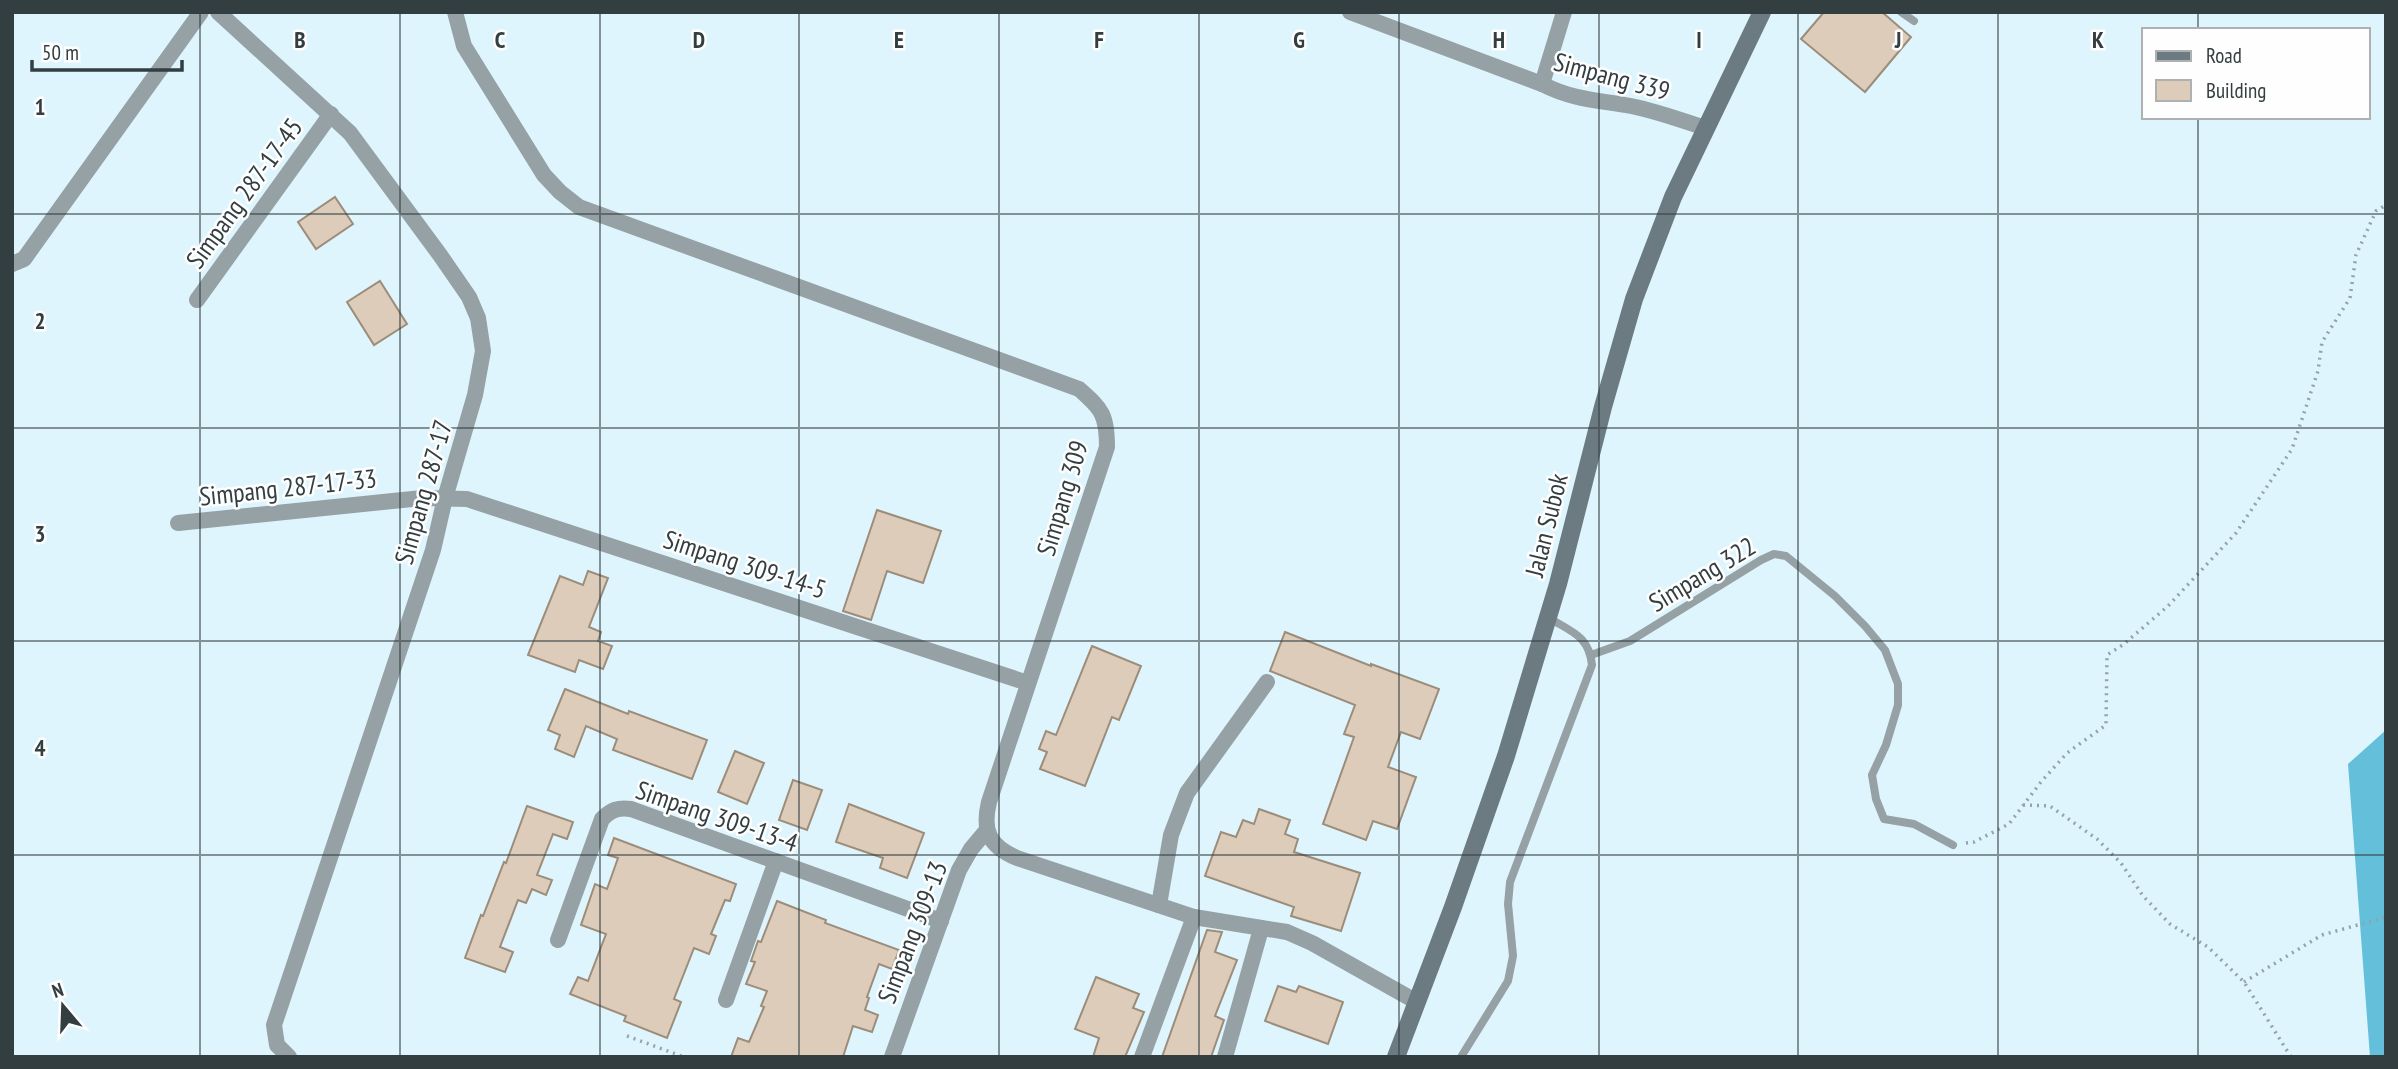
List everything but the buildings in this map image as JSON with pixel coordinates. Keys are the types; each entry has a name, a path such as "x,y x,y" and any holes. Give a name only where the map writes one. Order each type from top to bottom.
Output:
{"main road":[{"name":"Jalan Subok","path":"1396,1057 1506,756 1549,618 1603,407 1634,299 1673,197 1762,12"}],"street":[{"path":"12,264 24,258 201,12"},
{"name":"Simpang 287-17","path":"218,12 331,114 366,153 469,297 482,335 481,362 475,395 429,563 274,1025 277,1045 289,1057"},
{"name":"Simpang 309","path":"454,12 464,46 544,175 579,207 1079,389 1097,405 1107,424 1107,447 989,802 985,817 987,830"},
{"name":"Simpang 339","path":"1350,12 1542,84 1562,94 1661,113 1705,128"},
{"path":"1542,84 1564,12"},
{"name":"Simpang 287-17-45","path":"197,300 331,114"},
{"name":"Simpang 287-17-33","path":"178,523 422,498 445,498"},
{"name":"Simpang 309-14-5","path":"445,498 467,499 1028,683"},
{"path":"1159,905 1171,835 1187,793 1267,682"},
{"name":"Simpang 309-13-4","path":"558,940 602,819 615,809 631,809 941,921"},
{"path":"987,830 993,843 1017,858 1194,917 1287,933 1312,943 1417,1002"},
{"name":"Simpang 309-13","path":"892,1057 959,870 971,849 987,830"},
{"path":"726,1000 776,861"},
{"path":"1142,1057 1194,917"},
{"path":"1225,1057 1261,929"}],"lane":[{"path":"1901,12 1914,21"},
{"name":"Simpang 322","path":"1591,655 1630,641 1761,560 1774,554 1786,556 1835,596 1866,626 1885,650 1894,673 1898,684 1898,705 1886,745 1872,775 1876,799 1884,818 1914,824 1953,845"},
{"path":"1461,1057 1508,981 1513,957 1508,904 1510,882 1592,665 1591,655 1583,638 1549,618"}],"path":[{"path":"1953,845 1974,842 2009,824 2067,754 2106,725 2107,655 2168,606 2236,533 2292,449 2318,371 2322,342 2350,298 2356,255 2376,211 2386,205"},
{"path":"2023,805 2050,806 2097,839 2120,863 2143,896 2170,923 2208,947 2244,982 2291,1057"},
{"path":"2244,982 2322,935 2386,917"},
{"path":"627,1036 684,1057"}],"shaded area":[{"path":"2386,730 2386,1057 2370,1057 2348,764"}]}
